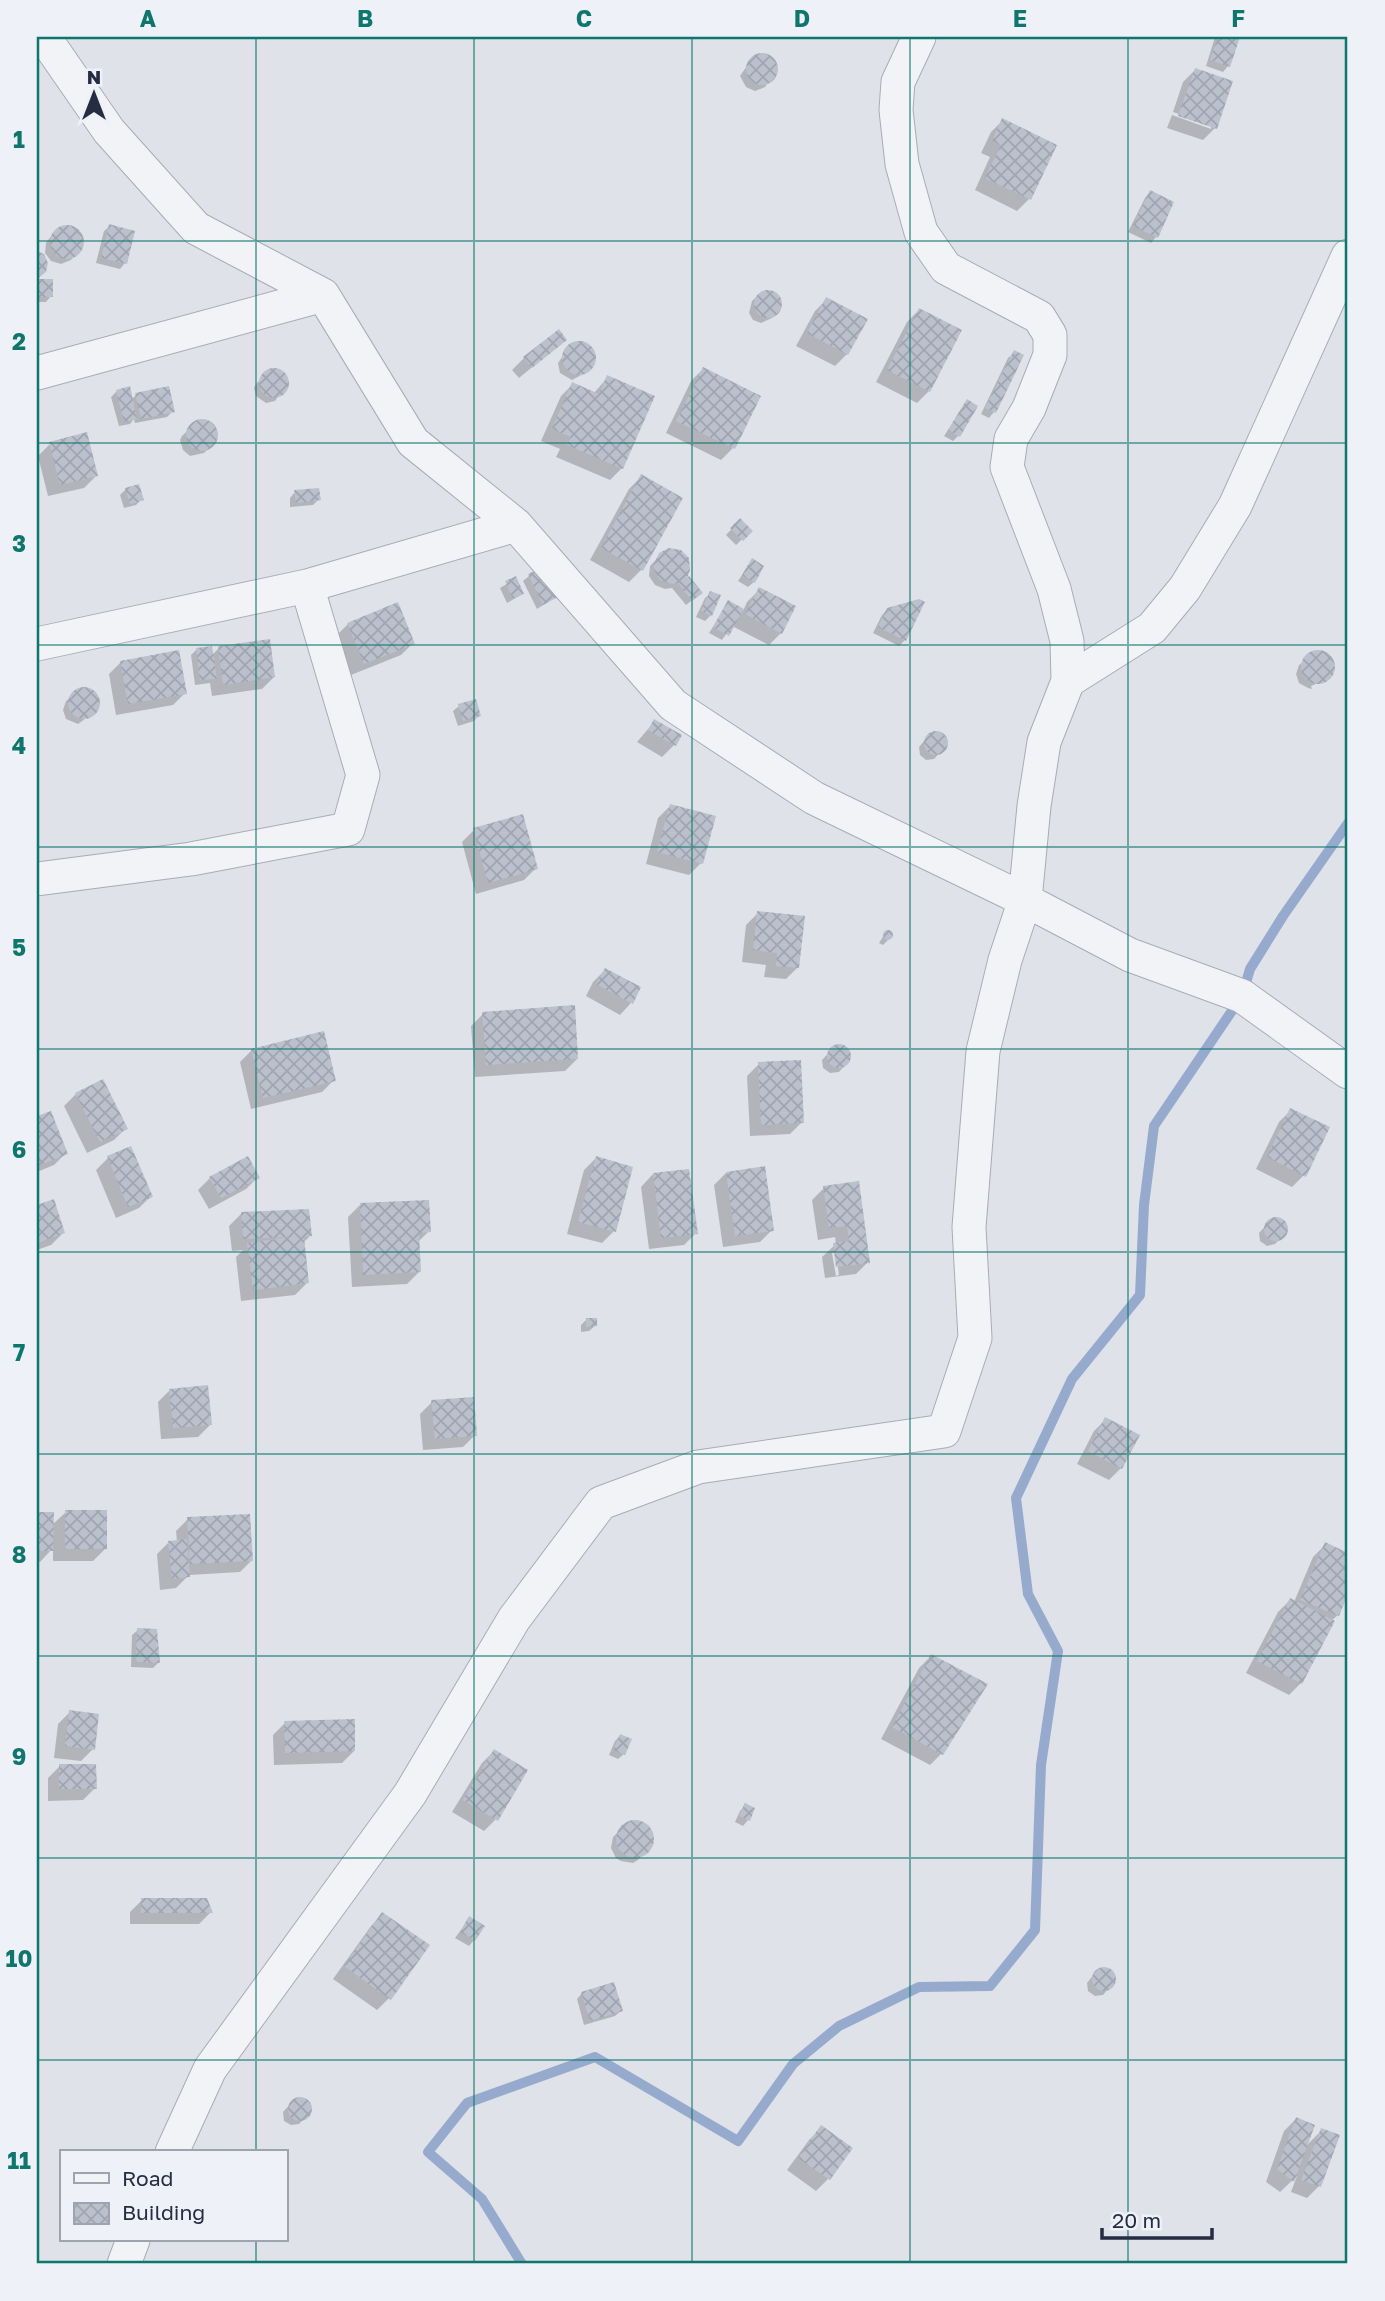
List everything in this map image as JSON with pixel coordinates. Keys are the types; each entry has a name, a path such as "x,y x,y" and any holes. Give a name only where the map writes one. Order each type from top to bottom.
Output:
{"street":[{"path":"44,37 109,131 196,228 323,295 413,442 516,525 673,705 814,798 1025,900 1130,955 1242,996 1348,1072"},
{"path":"173,2150 210,2068 410,1794 514,1619 601,1503 698,1467 944,1431 975,1338 969,1227 983,1051 1005,960 1025,900 1034,806 1044,742 1068,681 1067,641 1054,589 1007,467 1011,439 1029,408 1050,355 1050,335 1039,317 946,268 921,233 902,164 896,110 898,82 919,37"},
{"path":"1068,681 1152,628 1185,588 1235,506 1348,256"},
{"path":"37,373 323,295"},
{"path":"37,644 307,586 516,525"},
{"path":"37,879 191,859 348,829 363,775 307,586"},
{"path":"124,2264 132,2242"}],"building":[{"path":"1218,37 1240,37 1230,67 1210,60"},
{"path":"762,53 774,57 778,69 774,81 762,85 750,81 746,69 750,57"},
{"path":"1195,68 1233,81 1217,129 1178,116"},
{"path":"1002,118 1057,145 1031,200 985,178 1001,145 992,141"},
{"path":"1150,190 1174,202 1158,238 1133,226"},
{"path":"109,224 135,231 127,264 101,258"},
{"path":"67,225 79,230 84,242 79,254 67,259 55,254 50,242 55,230"},
{"path":"37,251 44,254 48,263 46,272 37,279"},
{"path":"37,279 53,279 53,297 37,297"},
{"path":"768,290 778,294 782,304 778,314 768,318 758,314 754,304 758,294"},
{"path":"826,297 868,319 848,355 807,333"},
{"path":"919,308 962,330 930,392 887,370"},
{"path":"559,329 567,340 532,368 523,357"},
{"path":"579,341 591,346 596,358 591,370 579,375 567,370 562,358 567,346"},
{"path":"1014,350 1024,355 996,413 985,408"},
{"path":"703,367 761,396 735,449 676,421"},
{"path":"274,368 280,369 288,377 288,389 280,397 274,398 268,397 260,389 259,383 260,377 268,369"},
{"path":"607,375 655,396 623,469 567,445 571,437 552,429 572,382 599,394"},
{"path":"130,386 137,419 124,422 116,390"},
{"path":"169,386 175,412 141,419 135,393"},
{"path":"967,399 978,406 960,437 948,430"},
{"path":"202,419 213,424 218,435 213,446 202,451 191,446 186,435 191,424"},
{"path":"87,432 98,476 60,485 49,442"},
{"path":"641,474 683,498 643,571 601,548"},
{"path":"139,484 144,500 130,504 125,488"},
{"path":"319,488 321,500 296,503 294,490"},
{"path":"740,518 753,531 743,541 730,528"},
{"path":"669,548 681,550 689,558 690,570 687,578 689,576 703,593 692,601 678,583 660,580 654,570 659,553"},
{"path":"752,558 764,566 755,583 742,575"},
{"path":"543,567 558,597 543,605 528,574"},
{"path":"516,576 524,594 513,599 505,581"},
{"path":"759,587 796,606 782,634 745,614"},
{"path":"710,591 721,595 712,616 701,611"},
{"path":"919,599 925,602 906,641 878,627 887,608"},
{"path":"728,600 744,609 729,636 713,627"},
{"path":"398,602 415,644 364,664 347,623"},
{"path":"270,639 275,677 223,685 218,646"},
{"path":"212,646 217,679 200,680 196,648"},
{"path":"179,650 187,694 128,704 120,661"},
{"path":"1318,650 1330,655 1335,667 1330,679 1318,684 1306,679 1301,667 1306,655"},
{"path":"84,687 95,692 100,703 95,714 84,719 73,714 68,703 73,692"},
{"path":"476,699 481,716 463,721 458,704"},
{"path":"654,719 682,735 676,746 648,730"},
{"path":"936,731 945,734 948,743 945,752 936,755 927,752 924,743 927,734"},
{"path":"670,804 716,816 703,864 657,852"},
{"path":"523,814 538,869 488,883 473,828"},
{"path":"757,911 805,916 799,968 776,966 777,953 753,950"},
{"path":"888,930 892,931 892,939 888,940 884,939 883,935 884,931"},
{"path":"605,968 641,987 633,1004 596,984"},
{"path":"575,1005 578,1059 486,1065 482,1012"},
{"path":"324,1031 336,1081 263,1098 251,1049"},
{"path":"834,1044 844,1044 851,1051 851,1061 844,1068 834,1068 827,1061 827,1051"},
{"path":"801,1060 804,1123 761,1125 758,1062"},
{"path":"103,1079 128,1129 100,1142 75,1093"},
{"path":"1290,1108 1330,1127 1306,1177 1267,1157"},
{"path":"51,1111 68,1154 37,1166 37,1116"},
{"path":"131,1146 153,1197 128,1207 107,1156"},
{"path":"248,1156 260,1178 221,1198 209,1177"},
{"path":"596,1156 633,1167 616,1232 578,1222"},
{"path":"765,1166 774,1231 735,1236 726,1172"},
{"path":"689,1169 698,1234 661,1238 653,1173"},
{"path":"859,1181 870,1263 836,1267 833,1243 849,1241 847,1226 829,1228 823,1186"},
{"path":"54,1199 65,1233 37,1243 37,1205"},
{"path":"429,1200 431,1232 419,1233 421,1272 363,1275 360,1203"},
{"path":"309,1209 312,1236 304,1237 309,1283 253,1290 247,1243 292,1237 243,1239 241,1212"},
{"path":"1271,1217 1281,1217 1288,1224 1288,1234 1281,1241 1271,1241 1264,1234 1264,1224"},
{"path":"586,1318 597,1318 597,1326 586,1327"},
{"path":"208,1385 212,1425 173,1428 169,1389"},
{"path":"474,1397 477,1436 435,1439 431,1400"},
{"path":"1105,1417 1140,1435 1122,1469 1088,1451"},
{"path":"65,1510 107,1510 107,1549 65,1549"},
{"path":"37,1512 54,1512 53,1551 37,1551"},
{"path":"250,1514 253,1561 190,1564 187,1517"},
{"path":"187,1539 190,1577 172,1579 168,1541"},
{"path":"1325,1542 1348,1553 1348,1594 1339,1616 1300,1600"},
{"path":"1290,1598 1335,1621 1302,1684 1257,1661"},
{"path":"137,1628 157,1629 160,1663 136,1662"},
{"path":"931,1654 988,1684 943,1755 892,1727"},
{"path":"69,1710 99,1714 95,1750 65,1746"},
{"path":"355,1719 355,1751 285,1753 284,1721"},
{"path":"620,1734 632,1739 625,1755 613,1750"},
{"path":"494,1749 528,1770 498,1821 463,1800"},
{"path":"59,1764 96,1764 97,1789 59,1789"},
{"path":"745,1803 755,1808 750,1821 739,1816"},
{"path":"635,1820 649,1825 654,1839 649,1853 635,1858 621,1853 616,1839 621,1825"},
{"path":"141,1898 207,1898 213,1913 141,1913"},
{"path":"382,1912 430,1945 391,2000 344,1966"},
{"path":"469,1916 485,1926 475,1941 460,1932"},
{"path":"1099,1967 1109,1967 1116,1974 1116,1984 1109,1991 1099,1991 1092,1984 1092,1974"},
{"path":"614,1982 623,2011 590,2021 581,1992"},
{"path":"300,2097 309,2100 312,2109 309,2118 300,2121 291,2118 288,2109 291,2100"},
{"path":"1296,2117 1315,2125 1294,2182 1277,2169"},
{"path":"821,2125 853,2148 830,2180 798,2158"},
{"path":"1321,2128 1340,2135 1321,2187 1301,2180"}],"waterway":[{"path":"522,2264 482,2199 428,2152 467,2103 595,2057 738,2141 793,2064 839,2026 919,1987 990,1986 1035,1930 1041,1765 1058,1651 1028,1594 1016,1498 1072,1379 1140,1295 1144,1205 1154,1126 1242,996 1250,969 1283,916 1348,823"}]}
